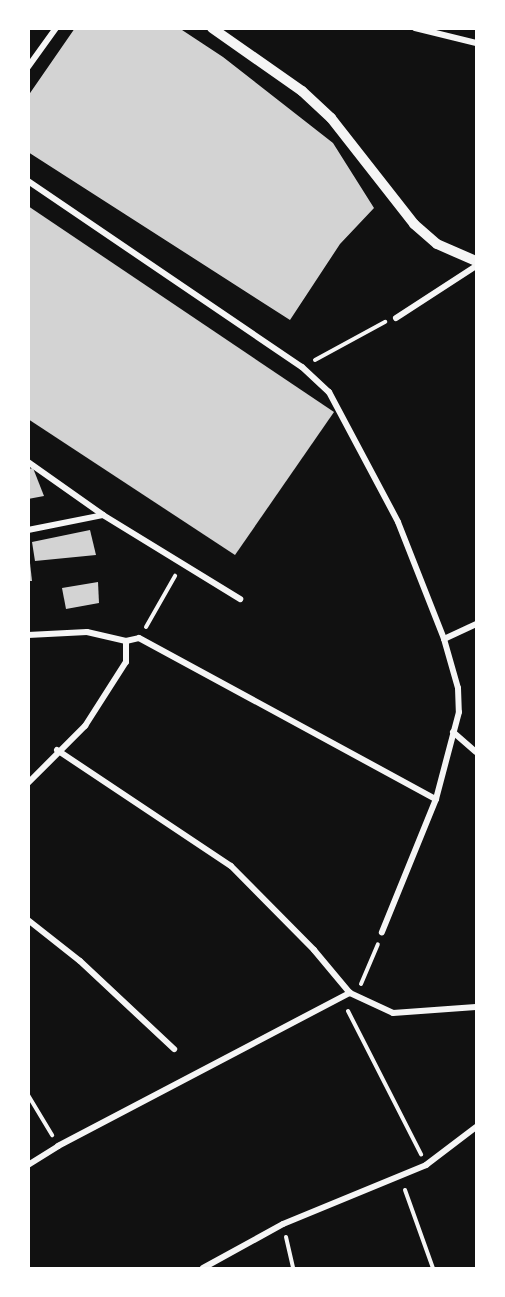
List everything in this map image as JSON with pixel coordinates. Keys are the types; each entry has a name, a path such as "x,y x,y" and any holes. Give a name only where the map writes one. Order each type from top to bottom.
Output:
{"street":[{"path":"28,67 56,28"},
{"path":"212,28 302,91 331,118 414,224 429,238 477,261"},
{"path":"415,28 477,43"},
{"path":"28,181 302,367 329,392 357,438 398,522 444,639 458,688 459,712 436,799 382,932"},
{"path":"396,318 477,266"},
{"path":"28,462 103,514 183,561 240,599"},
{"path":"28,530 103,514"},
{"path":"444,639 477,624"},
{"path":"28,635 87,632 126,640 140,638 436,799"},
{"path":"28,783 57,750 84,726 126,663 126,640"},
{"path":"453,732 477,752"},
{"path":"57,750 231,866 314,950 350,993 393,1013 477,1007"},
{"path":"28,920 80,961 174,1049"},
{"path":"28,1166 58,1146 350,993"},
{"path":"204,1269 283,1224 400,1178 426,1165 477,1127"}],"path":[{"path":"302,367 362,332 396,318"},
{"path":"140,638 183,561"},
{"path":"350,993 365,981 382,932"},
{"path":"341,998 426,1165"},
{"path":"28,1095 58,1146"},
{"path":"400,1178 433,1269"},
{"path":"283,1224 293,1269"}],"building":[{"path":"75,28 179,28 223,57 333,143 374,208 340,244 290,320 28,152 28,96"},
{"path":"28,206 334,412 235,555 28,419"},
{"path":"33,468 44,496 28,499 28,469"},
{"path":"90,530 96,555 35,561 32,542"},
{"path":"28,563 30,563 32,581 28,581"},
{"path":"98,582 99,603 66,609 62,588"}]}
